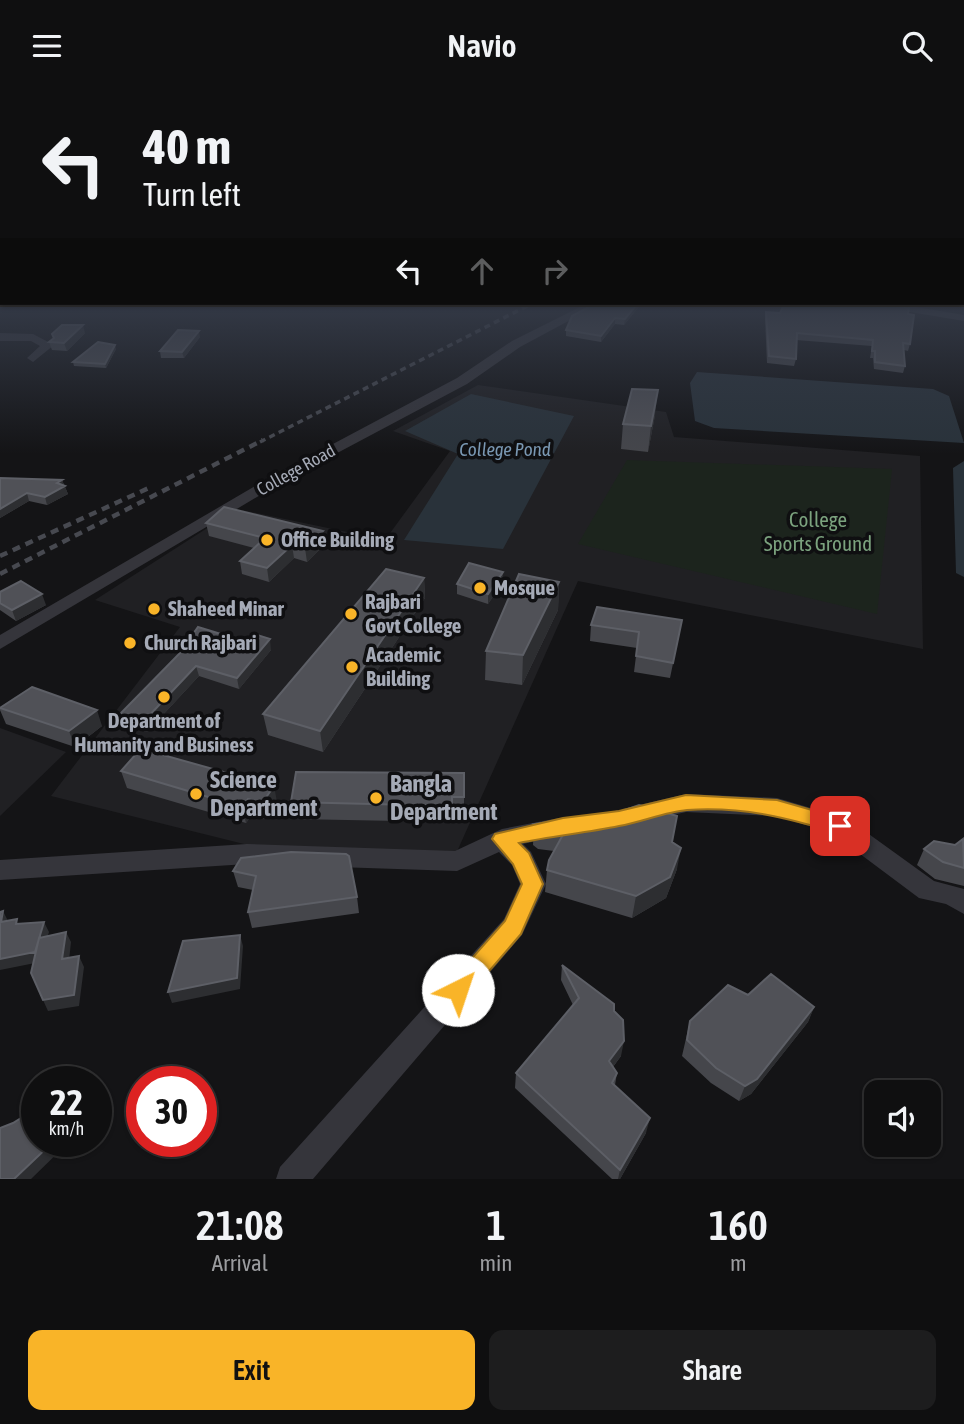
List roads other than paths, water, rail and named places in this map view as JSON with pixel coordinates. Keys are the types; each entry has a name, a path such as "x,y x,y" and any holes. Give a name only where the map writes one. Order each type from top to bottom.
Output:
{"street":[{"path":"33,358 39,353"},
{"name":"College Road","path":"0,643 274,481 462,381 503,353"},
{"path":"0,870 247,854 457,861 502,839 686,803 728,803 777,807 840,826 928,890 953,895 964,903"},
{"path":"292,1179 513,927 533,884 522,859 502,839"}],"water":[{"path":"697,372 933,389 949,396 964,443 714,428 695,421 690,383"},
{"name":"College Pond","path":"471,394 574,416 503,549 404,540 458,454 405,431"},
{"path":"964,461 964,577 956,573 953,468"}],"railway":[{"path":"260,442 435,353"},
{"path":"0,574 263,440"},
{"path":"0,556 151,487"}],"place":[{"name":"Office Building","path":"267,540"},
{"name":"Mosque","path":"480,588"},
{"name":"Shaheed Minar","path":"154,609"},
{"name":"Rajbari Govt College","path":"351,614"},
{"name":"Church Rajbari","path":"130,643"},
{"name":"Academic Building","path":"352,667"},
{"name":"Department of Humanity and Business","path":"164,697"},
{"name":"Science Department","path":"196,794"},
{"name":"Bangla Department","path":"376,798"}],"park label":[{"name":"College Sports Ground","path":"818,532"}]}
